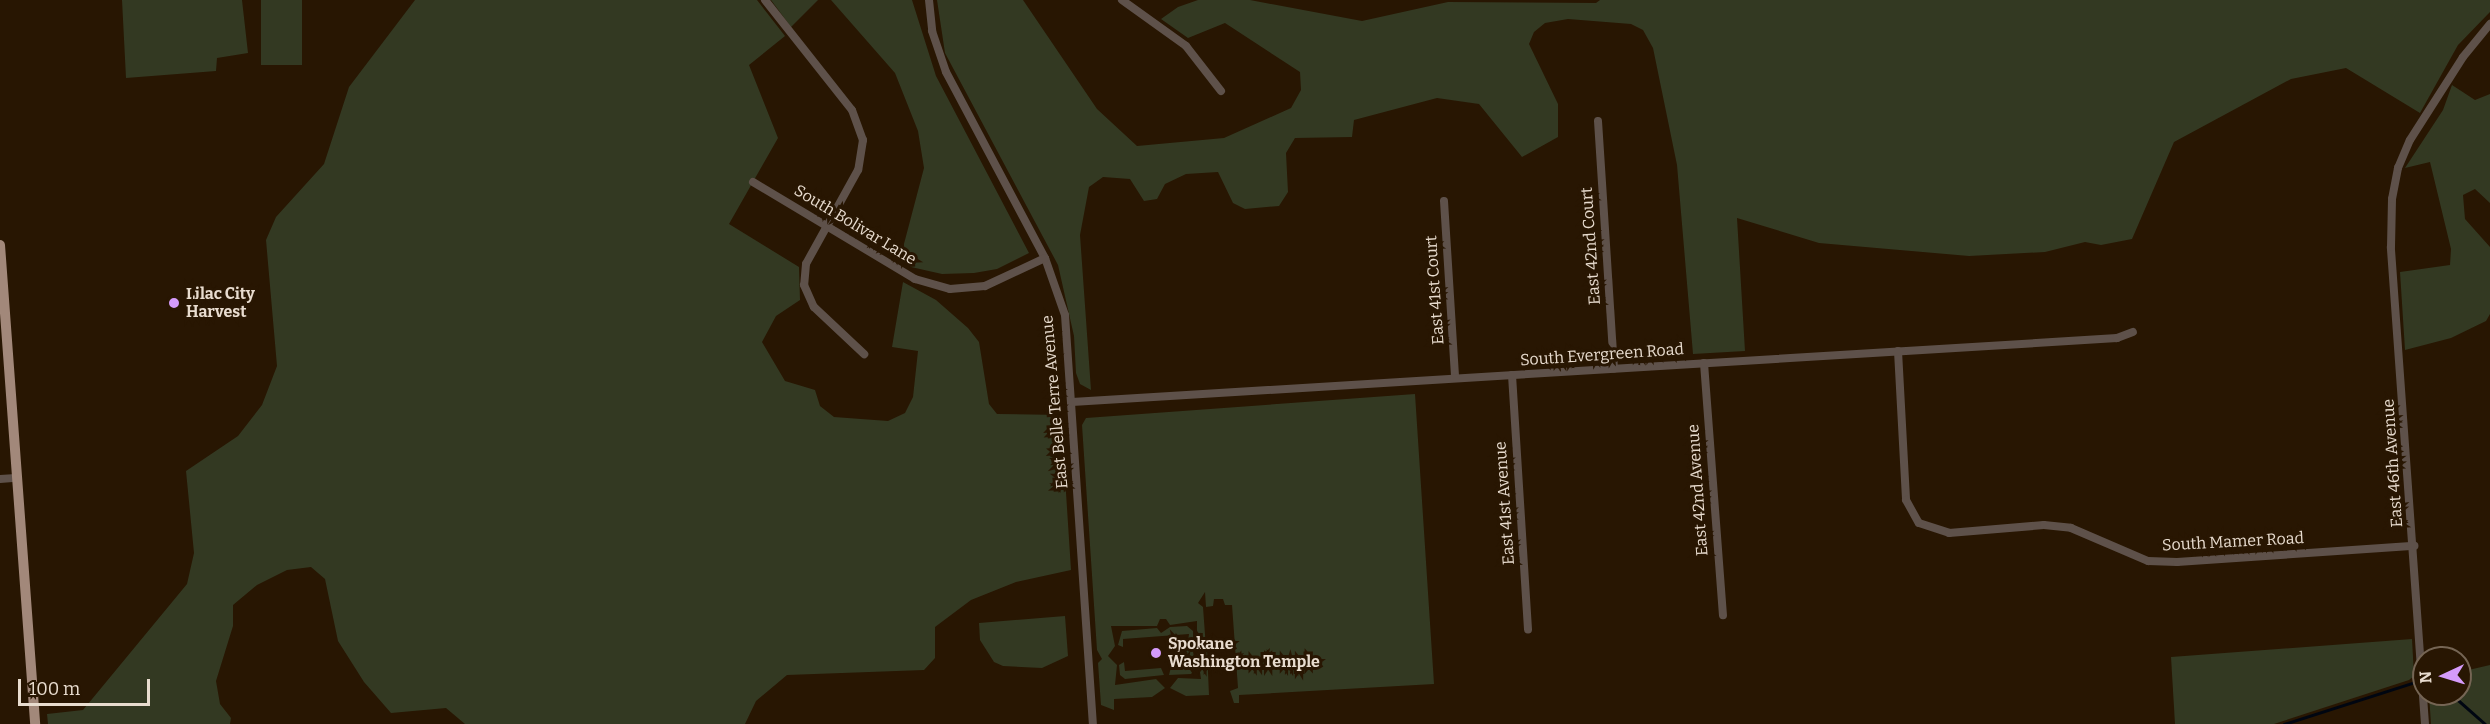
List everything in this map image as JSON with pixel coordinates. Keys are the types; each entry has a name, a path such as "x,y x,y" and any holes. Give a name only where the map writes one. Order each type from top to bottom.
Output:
{"main road":[{"path":"0,245 35,724"}],"street":[{"path":"765,0 852,110 863,140 858,170 806,264 804,285 814,307 864,354"},
{"name":"East Belle Terre Avenue","path":"929,0 932,31 946,72 1045,258 1065,315 1093,724"},
{"path":"1122,0 1186,46 1221,91"},
{"name":"East 46th Avenue","path":"2425,724 2391,247 2392,199 2398,168 2410,140 2463,57 2490,24"},
{"name":"East 42nd Court","path":"1598,121 1614,368"},
{"name":"South Bolivar Lane","path":"753,182 915,279 950,289 985,286 1045,258"},
{"name":"East 41st Court","path":"1444,201 1455,378"},
{"name":"South Evergreen Road","path":"1072,402 2117,338 2133,332"},
{"name":"South Mamer Road","path":"1898,351 1906,500 1919,523 1949,533 2044,525 2071,528 2148,561 2177,562 2414,546"},
{"name":"East 42nd Avenue","path":"1704,363 1722,615"},
{"name":"East 41st Avenue","path":"1512,375 1528,629"},
{"path":"0,479 16,478"}],"green space":[{"path":"122,0 242,0 248,53 217,58 216,71 126,78"},
{"path":"261,0 302,0 302,65 261,65"},
{"path":"415,0 757,0 785,36 749,65 778,138 729,224 799,267 800,300 776,316 762,342 785,381 815,390 820,406 834,417 888,421 905,413 913,397 918,351 892,347 903,282 936,300 968,328 979,342 989,404 997,414 1061,415 1071,570 1016,582 971,600 935,627 935,658 924,670 787,675 756,701 745,724 465,724 446,708 391,713 364,682 338,641 325,579 311,567 287,570 257,585 233,605 233,626 216,681 220,704 231,718 230,724 48,724 47,714 83,710 187,584 194,553 186,471 238,436 262,405 277,366 266,240 276,217 324,164 349,87"},
{"path":"771,0 818,0 791,27"},
{"path":"831,0 912,0 936,76 1029,253 997,269 974,273 942,274 911,267 900,259 924,168 918,131 895,73"},
{"path":"937,0 1023,0 1097,109 1137,146 1224,138 1291,108 1301,90 1300,72 1225,23 1188,38 1161,19 1178,7 1198,0 1250,0 1362,21 1448,2 1596,3 1600,0 2490,0 2490,12 2458,45 2420,113 2346,68 2291,79 2174,142 2132,239 2101,245 2085,242 2045,252 1969,256 1819,243 1737,218 1745,351 1693,354 1677,165 1653,48 1643,30 1631,24 1568,19 1545,23 1534,32 1529,44 1558,104 1558,137 1522,157 1479,104 1437,98 1354,120 1352,137 1295,138 1286,153 1288,192 1279,206 1245,209 1233,203 1218,172 1186,174 1165,184 1157,199 1144,201 1130,179 1103,177 1089,187 1080,235 1091,390 1080,384 1076,373 1074,336 1058,265 945,53"},
{"path":"2452,85 2475,100 2490,94 2490,203 2475,189 2463,195 2465,219 2490,247 2490,314 2486,321 2451,338 2405,350 2400,272 2450,265 2451,249 2430,162 2405,168 2443,110"},
{"path":"1415,394 1434,684 1239,695 1239,703 1234,703 1230,691 1238,688 1232,605 1225,605 1223,599 1214,599 1213,606 1206,607 1205,592 1198,603 1203,607 1206,648 1197,648 1197,621 1170,625 1166,619 1160,619 1157,626 1111,626 1115,646 1108,656 1117,665 1115,685 1156,679 1165,688 1152,697 1114,699 1114,710 1101,705 1098,663 1102,659 1097,650 1082,425 1086,418"},
{"path":"1065,616 1068,656 1042,668 1003,666 994,662 980,640 979,623"},
{"path":"1187,626 1193,631 1195,669 1191,674 1169,675 1171,667 1191,666 1191,656 1186,656 1189,634 1123,639 1123,647 1118,645 1122,631 1157,628 1161,633 1170,627"},
{"path":"2412,639 2412,678 2274,724 2175,724 2171,657"},
{"path":"1207,650 1209,695 1186,696 1170,688 1178,678 1201,679 1197,651"},
{"path":"1124,662 1125,671 1161,668 1164,675 1125,679 1120,675 1119,665"},
{"path":"2490,665 2490,724 2431,724 2430,706 2472,706 2472,669"}],"waterway":[{"path":"2284,724 2412,683"},
{"path":"2465,706 2485,724"}],"place":[{"name":"Lilac City Harvest","path":"174,303"},
{"name":"Spokane Washington Temple","path":"1156,653"}]}
